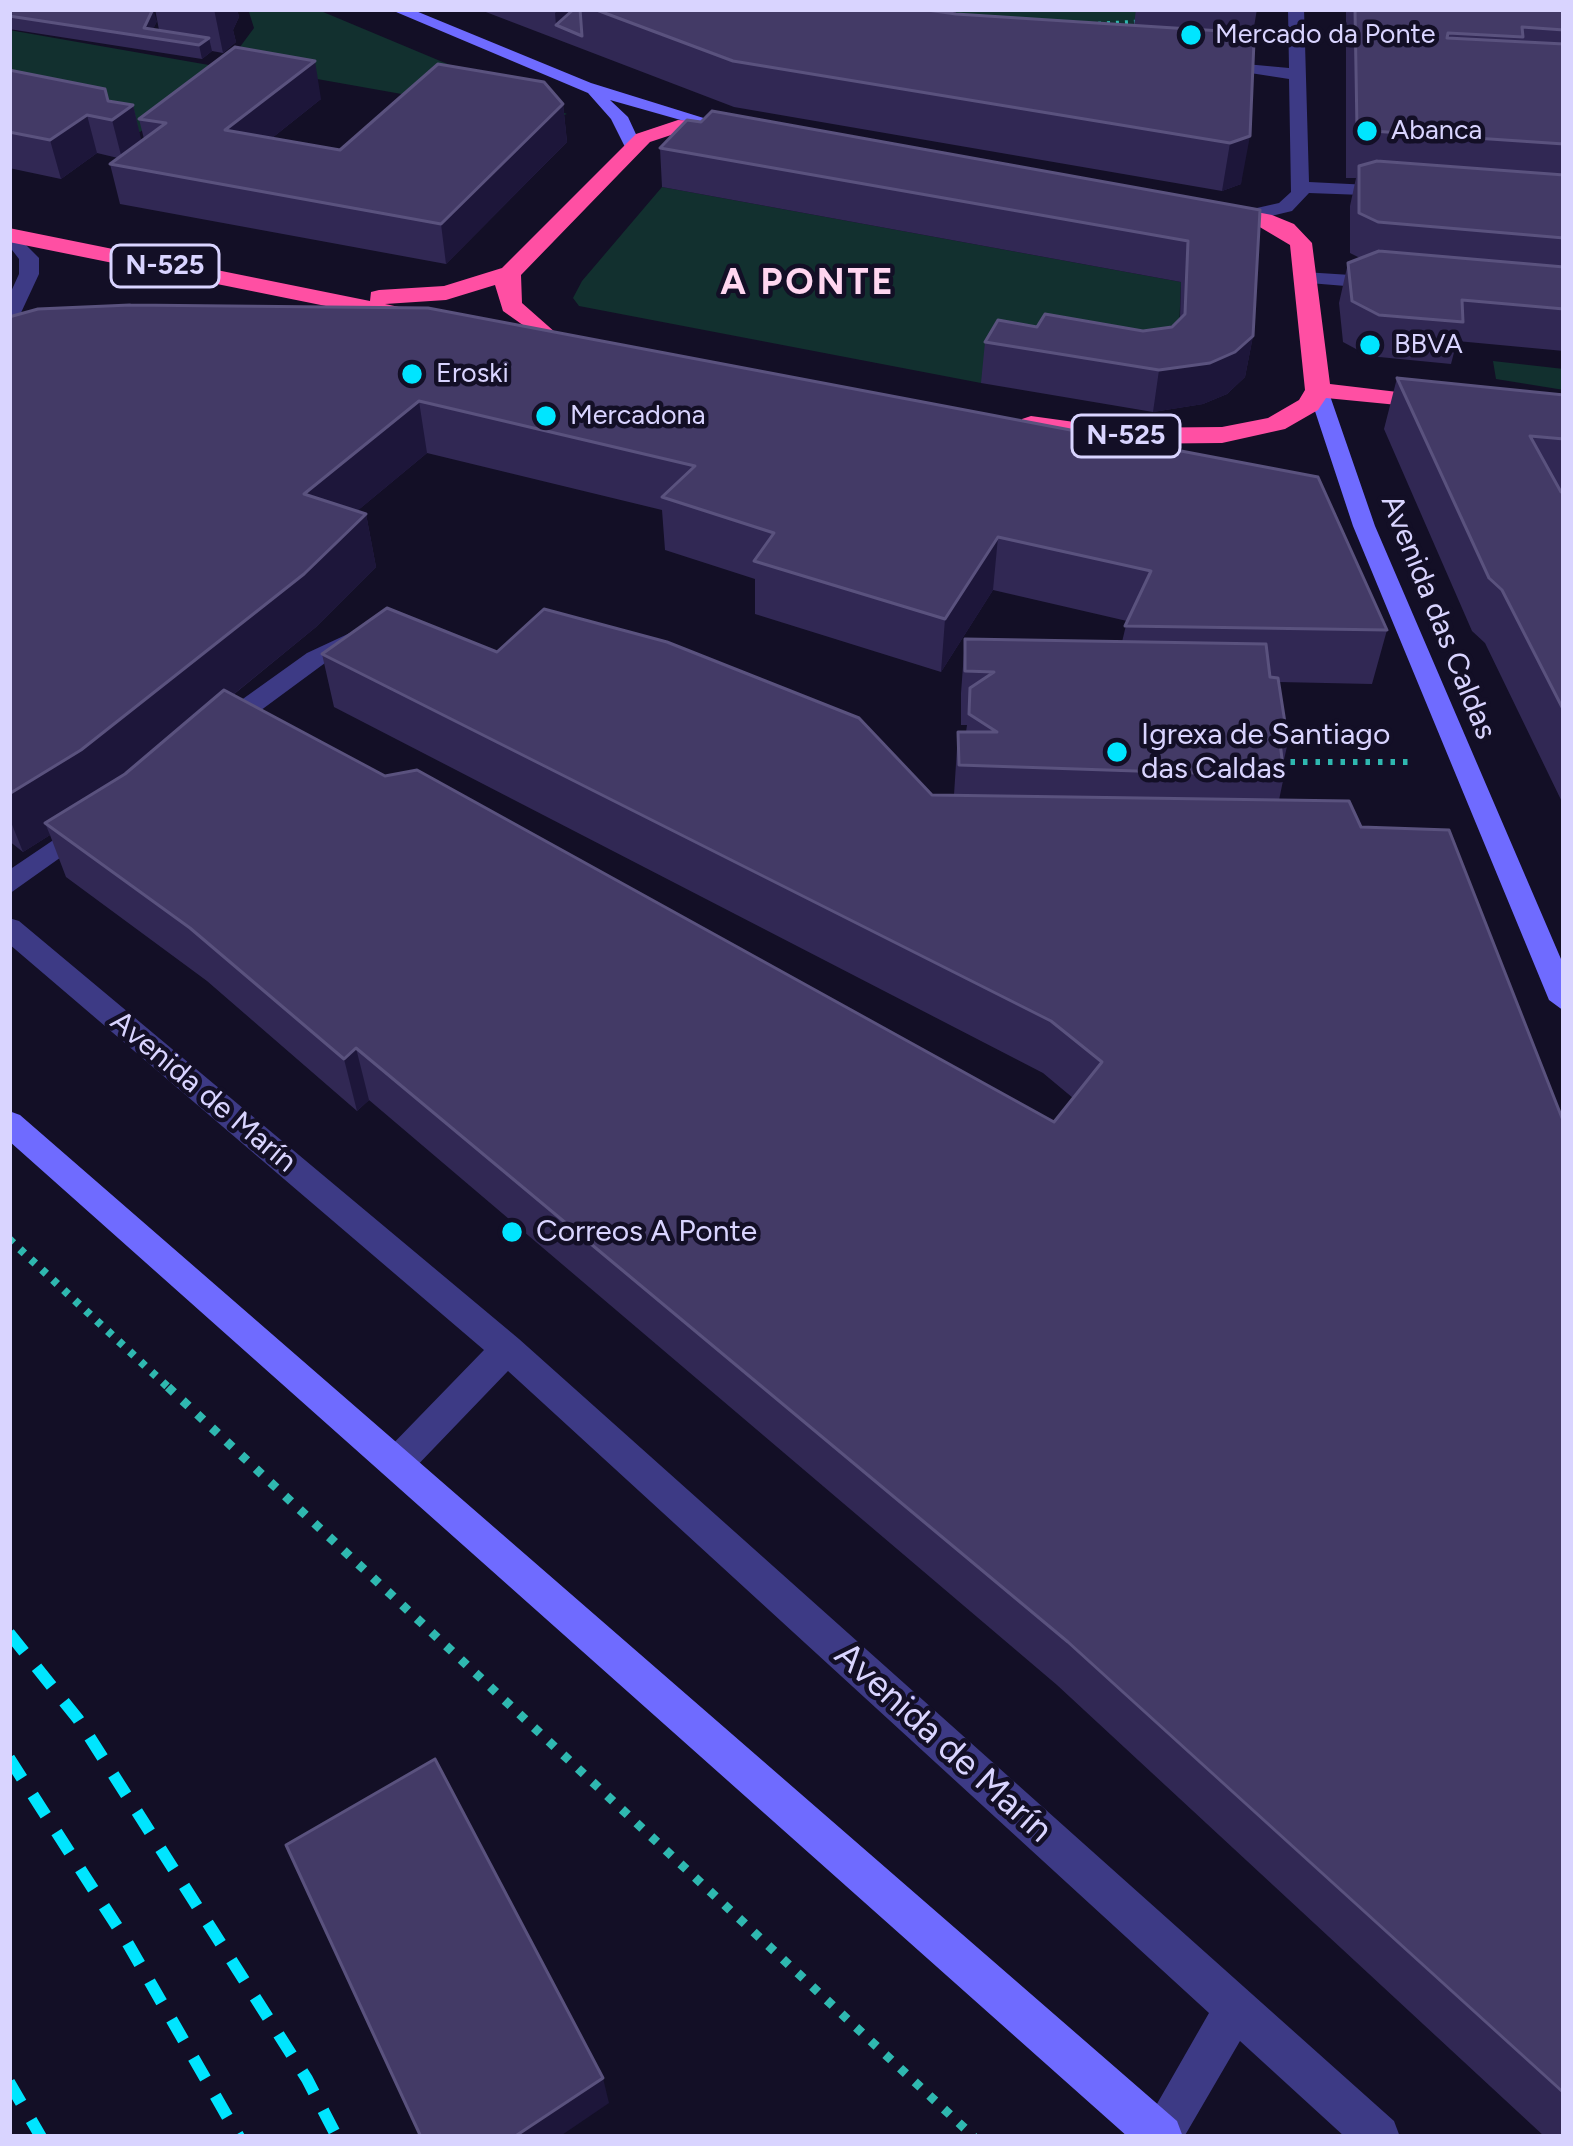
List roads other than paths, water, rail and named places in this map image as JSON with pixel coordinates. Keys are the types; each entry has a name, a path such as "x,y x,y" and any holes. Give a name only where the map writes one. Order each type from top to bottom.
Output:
{"highway":[{"path":"498,327 555,335 511,307 506,290 510,274 632,145 678,126 759,134"},
{"path":"1194,207 1246,216"},
{"name":"Avenida das Caldas","path":"1246,216 1286,229 1301,243 1318,390"},
{"name":"N-525","path":"9,235 318,308 431,319"},
{"path":"318,308 426,296 510,274"},
{"path":"1318,390 1475,410"},
{"name":"N-525","path":"1010,421 1118,436 1222,435 1276,424 1309,405 1318,390"}],"street":[{"path":"1246,216 1285,207 1299,190 1296,9"},
{"path":"405,10 585,87 730,129"},
{"path":"1204,65 1294,74"},
{"path":"585,87 619,117 632,145"},
{"path":"1299,190 1405,192"},
{"path":"9,235 29,258 29,274 9,317"},
{"path":"1304,278 1397,284"},
{"name":"Avenida das Caldas","path":"1318,390 1364,526 1564,1000"},
{"path":"201,742 316,658 350,640"},
{"path":"9,884 105,813"},
{"name":"Avenida de Marín","path":"9,928 507,1349 1378,2137"},
{"path":"9,1123 1161,2136 1236,2008"},
{"path":"397,1463 507,1349"}],"railway":[{"path":"9,1633 78,1719 307,2079 337,2137"},
{"path":"9,1758 127,1942 239,2137"},
{"path":"9,2082 41,2137"}],"place":[{"name":"Mercado da Ponte","path":"1191,35"},
{"name":"Abanca","path":"1367,131"},
{"name":"BBVA","path":"1370,345"},
{"name":"Eroski","path":"412,374"},
{"name":"Mercadona","path":"546,416"},
{"name":"Igrexa de Santiago das Caldas","path":"1117,752"},
{"name":"Correos A Ponte","path":"512,1232"}],"district":[{"name":"A PONTE","path":"808,283"}]}
